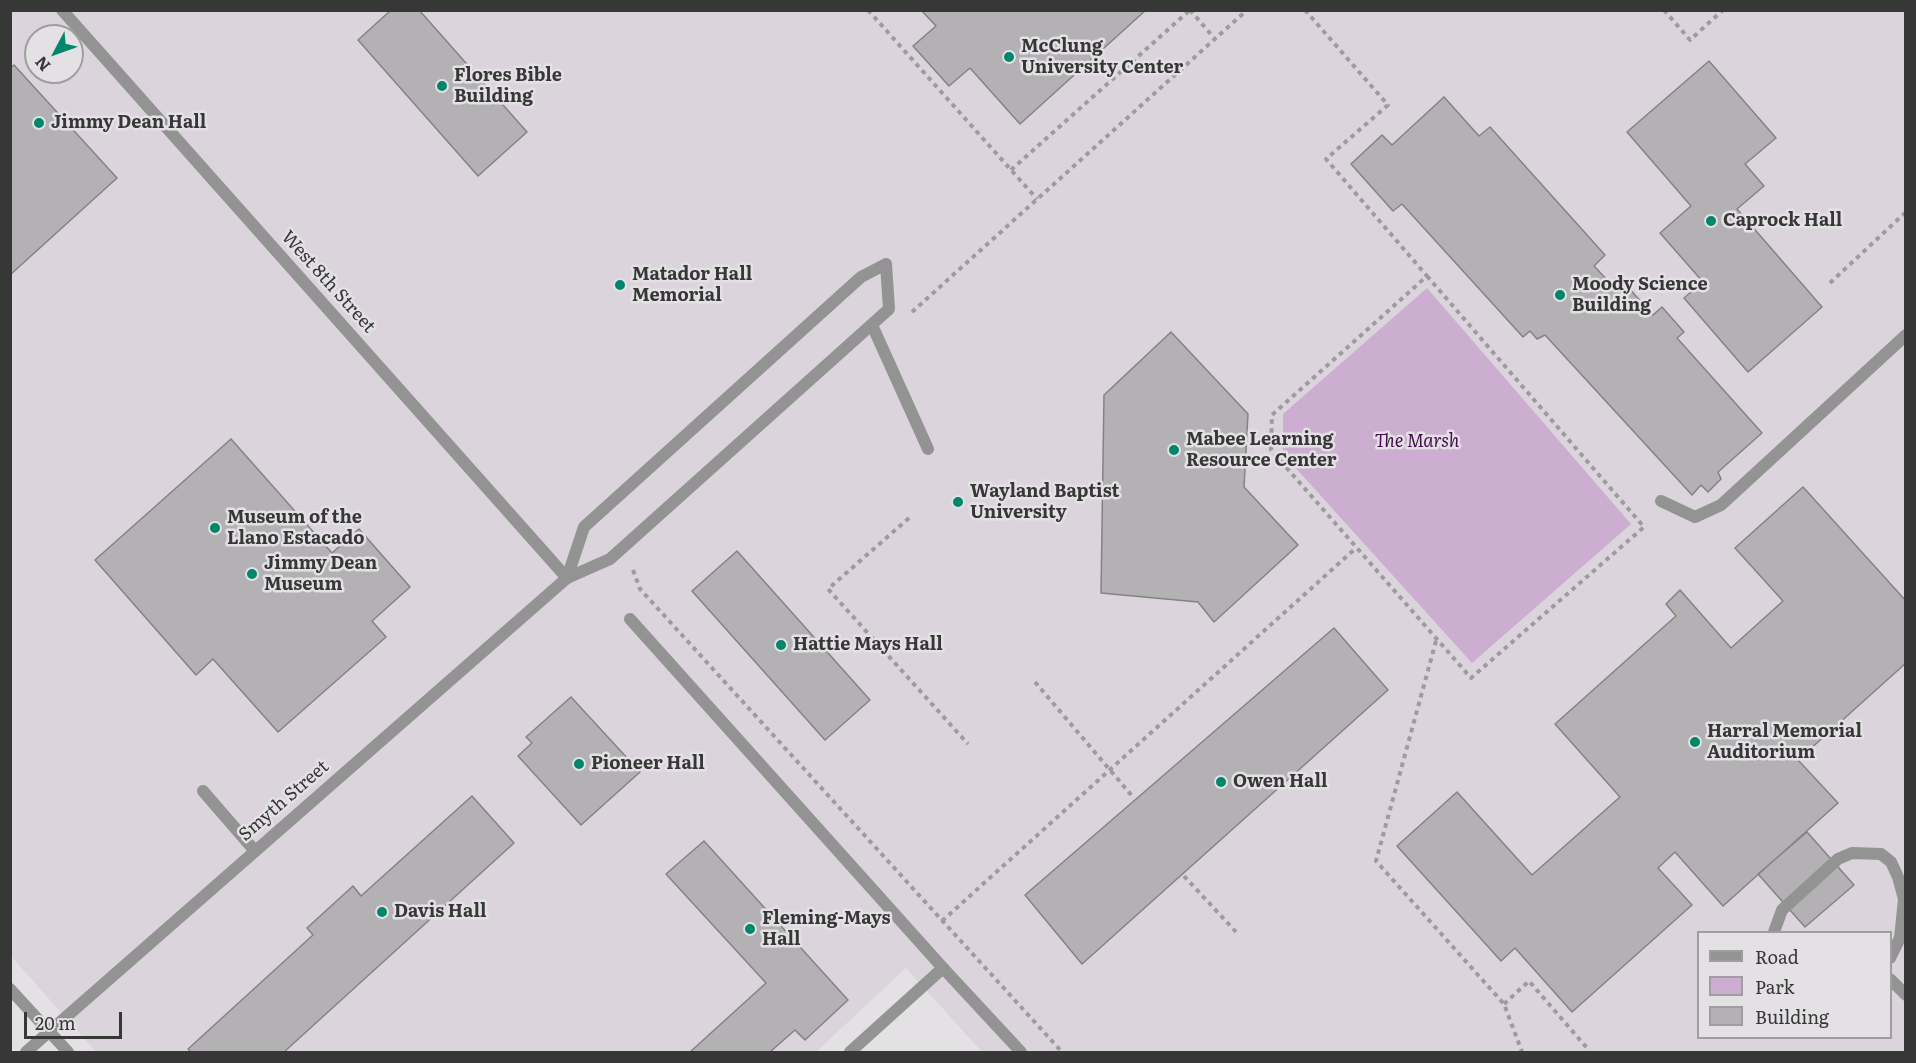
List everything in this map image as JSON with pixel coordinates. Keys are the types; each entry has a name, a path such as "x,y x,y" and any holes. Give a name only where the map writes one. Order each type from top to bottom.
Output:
{"street":[{"name":"West 8th Street","path":"62,10 567,578"},
{"path":"886,264 889,309 610,559 567,578 584,527 861,277 886,264"},
{"path":"872,325 928,448"},
{"path":"1661,501 1695,516 1721,505 1905,334"},
{"name":"Smyth Street","path":"26,1053 567,578"},
{"path":"630,619 1021,1053"},
{"path":"203,791 255,851"},
{"path":"1775,931 1782,910 1838,859 1852,853 1881,854 1891,862 1904,899 1900,938 1892,954"},
{"path":"850,1053 943,968"},
{"path":"1892,981 1905,995"},
{"path":"10,989 68,1053"}],"path":[{"path":"868,10 1037,199"},
{"path":"1011,170 1190,10 1215,39"},
{"path":"879,341 1247,10"},
{"path":"1305,10 1388,105 1326,159 1644,527 1471,678 1436,641 1271,450 1272,415 1427,276"},
{"path":"1664,10 1690,40 1723,10"},
{"path":"1830,283 1905,212"},
{"path":"909,518 828,590 968,744"},
{"path":"942,921 1356,548"},
{"path":"640,589 1062,1053"},
{"path":"1436,641 1376,861 1504,1004 1522,1053"},
{"path":"1035,681 1133,797"},
{"path":"1184,876 1236,932"},
{"path":"1504,1004 1529,981 1587,1048"}],"shaded area":[{"name":"Wayland Baptist University","path":"10,11 1905,11 1905,1052 982,1052 906,968 816,1052 96,1052 11,956"}],"green space":[{"name":"The Marsh","path":"1427,288 1631,524 1472,663 1283,454 1283,414"}],"building":[{"name":"Flores Bible Building","path":"391,10 419,10 527,132 478,176 358,40"},
{"name":"McClung University Center","path":"921,10 1146,10 1020,124 970,68 949,86 913,46 936,26"},
{"name":"Caprock Hall","path":"1709,61 1776,138 1745,164 1764,186 1737,209 1822,307 1748,372 1684,298 1703,282 1660,233 1691,206 1627,132"},
{"name":"Jimmy Dean Hall","path":"14,65 24,76 24,84 31,84 117,178 10,275 10,68"},
{"name":"Moody Science Building","path":"1444,97 1479,136 1490,127 1605,255 1594,266 1610,283 1618,276 1653,315 1662,307 1684,332 1677,338 1762,433 1718,472 1721,479 1708,492 1701,485 1692,495 1545,335 1537,339 1530,331 1523,337 1402,204 1393,211 1351,164 1382,135 1392,145"},
{"name":"Mabee Learning Resource Center","path":"1171,332 1248,414 1244,487 1298,545 1214,622 1198,602 1101,593 1104,395"},
{"name":"Jimmy Dean Museum","path":"231,439 332,553 359,529 410,587 372,621 386,637 278,732 213,659 196,675 95,560"},
{"name":"Harral Memorial Auditorium","path":"1803,487 1906,601 1906,663 1798,760 1838,803 1723,906 1675,852 1658,868 1692,905 1572,1012 1515,948 1501,961 1397,846 1457,792 1532,875 1620,797 1555,724 1676,616 1666,604 1680,590 1731,648 1783,601 1735,548"},
{"name":"Hattie Mays Hall","path":"737,551 870,700 825,740 692,591"},
{"name":"Owen Hall","path":"1334,628 1388,690 1082,964 1025,895"},
{"name":"Pioneer Hall","path":"571,697 640,772 581,825 518,756 532,743 526,737"},
{"name":"Davis Hall","path":"472,796 514,843 284,1052 191,1052 188,1049 313,935 307,928 353,886 361,896"},
{"path":"1807,832 1854,885 1805,927 1758,874"},
{"name":"Fleming-Mays Hall","path":"704,841 848,1000 805,1040 795,1030 770,1052 690,1052 766,983 666,874"}],"place":[{"name":"McClung University Center","path":"1009,57"},
{"name":"Flores Bible Building","path":"442,86"},
{"name":"Jimmy Dean Hall","path":"39,123"},
{"name":"Caprock Hall","path":"1711,221"},
{"name":"Matador Hall Memorial","path":"620,285"},
{"name":"Moody Science Building","path":"1560,295"},
{"name":"Mabee Learning Resource Center","path":"1174,450"},
{"name":"Wayland Baptist University","path":"958,502"},
{"name":"Museum of the Llano Estacado","path":"215,528"},
{"name":"Jimmy Dean Museum","path":"252,574"},
{"name":"Hattie Mays Hall","path":"781,645"},
{"name":"Harral Memorial Auditorium","path":"1695,742"},
{"name":"Pioneer Hall","path":"579,764"},
{"name":"Owen Hall","path":"1221,782"},
{"name":"Davis Hall","path":"382,912"},
{"name":"Fleming-Mays Hall","path":"750,929"}]}
